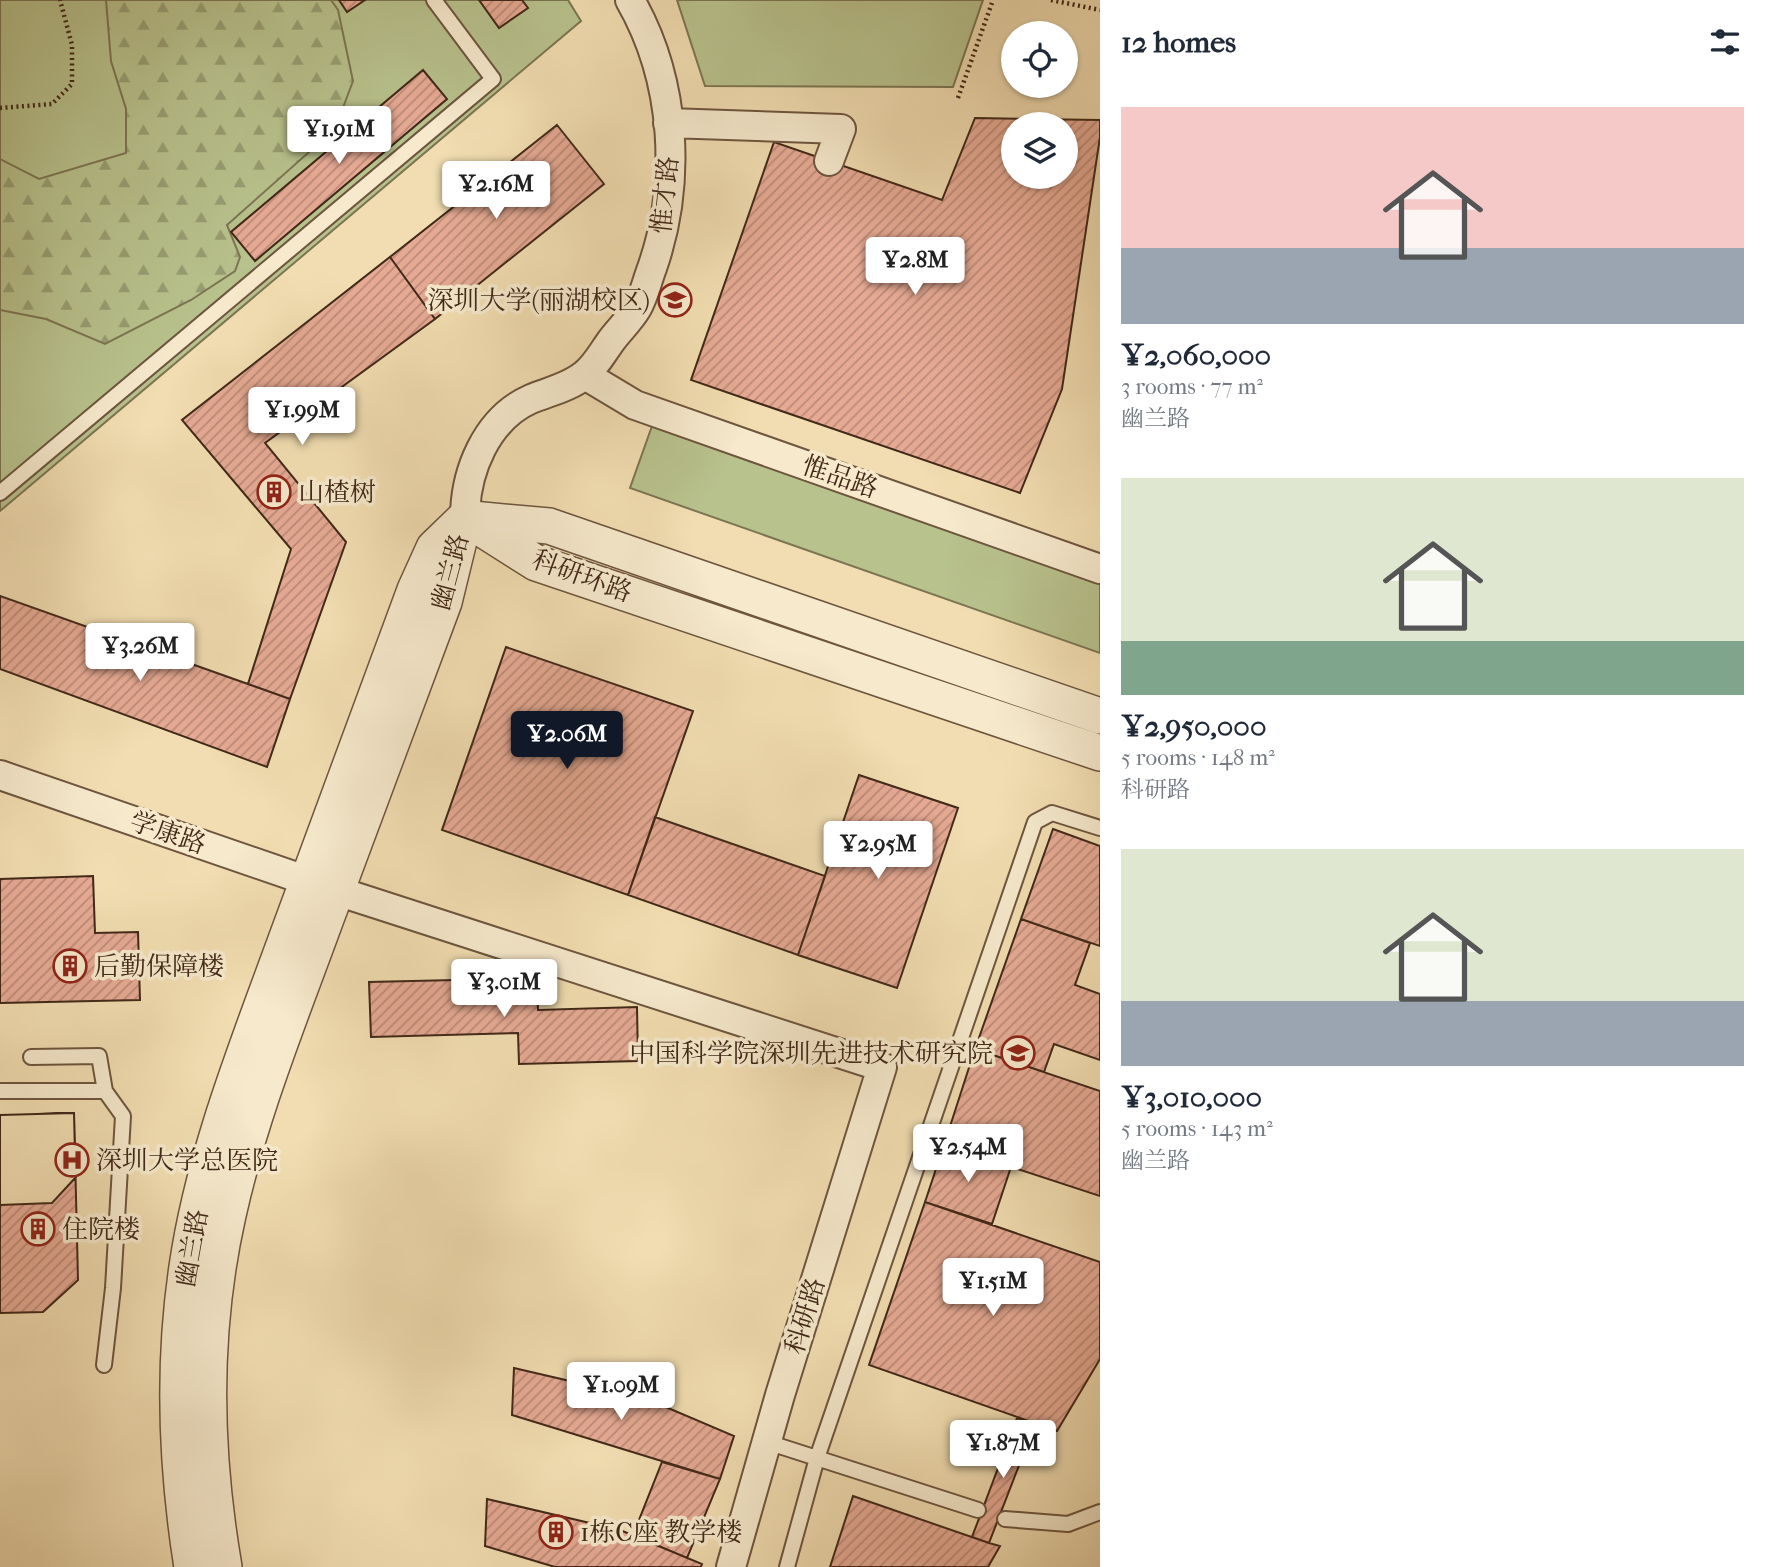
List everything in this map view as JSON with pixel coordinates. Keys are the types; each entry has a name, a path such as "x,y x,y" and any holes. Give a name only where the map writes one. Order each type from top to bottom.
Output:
{"street":[{"name":"惟才路","path":"585,375 638,306 663,235 672,154 663,84 641,18 631,0"},
{"path":"668,123 841,130 829,161"},
{"path":"465,518 468,482 487,438 507,416 528,400 585,375"},
{"name":"惟品路","path":"585,375 635,405 1100,569"},
{"name":"科研环路","path":"465,518 549,526 1100,716"},
{"name":"科研环路","path":"465,518 536,563 1100,753"},
{"name":"幽兰路","path":"192,1567 181,1485 177,1367 187,1265 208,1172 226,1109 444,602 465,518"},
{"name":"学康路","path":"0,775 322,886 882,1067"},
{"name":"幽兰路","path":"224,1567 214,1500 209,1416 211,1329 221,1250 237,1177 322,886"},
{"name":"科研路","path":"731,1567 882,1067"}],"lane":[{"path":"0,493 493,79 434,0"},
{"path":"787,1567 817,1458 1035,822 1052,813 1100,828"},
{"path":"32,1057 99,1056 105,1091 123,1116 113,1288 104,1365"},
{"path":"0,1091 105,1091"},
{"path":"767,1442 978,1510"},
{"path":"1005,1519 1068,1524 1100,1512"}],"path":[{"path":"0,108 52,104 72,85 72,45 60,0"},
{"path":"958,98 993,0"},
{"path":"1051,0 1100,10"}],"green space":[{"path":"0,0 568,0 581,21 0,511"},
{"path":"106,0 331,0 338,10 353,81 335,129 227,225 240,257 235,271 191,300 105,344 46,319 0,310 0,159 39,179 126,153 126,109 111,61"},
{"path":"677,0 983,0 953,87 705,86"},
{"path":"652,426 1100,584 1100,653 630,488"}],"building":[{"path":"339,0 365,0 347,12"},
{"path":"479,0 522,0 528,8 499,28"},
{"path":"423,70 447,99 255,261 231,232"},
{"path":"975,118 1001,118 1001,189 1078,189 1078,120 1100,120 1100,137 1062,389 1020,493 691,380 774,142 942,200"},
{"path":"557,125 604,184 435,319 390,257"},
{"name":"山楂树","path":"390,257 435,319 265,443 346,542 290,699 248,684 291,549 182,420"},
{"path":"0,596 290,699 267,767 0,669"},
{"path":"506,647 693,711 628,895 442,830"},
{"path":"859,775 958,808 897,988 798,955"},
{"path":"655,817 825,876 798,955 628,895"},
{"path":"1053,829 1100,846 1100,946 1021,919"},
{"name":"后勤保障楼","path":"93,876 95,933 138,932 140,1000 0,1003 0,879"},
{"path":"1021,919 1090,943 1075,985 1100,994 1100,1060 1054,1044 1044,1072 975,1049"},
{"path":"537,978 538,1010 637,1007 638,1061 519,1064 518,1033 371,1037 369,982"},
{"path":"975,1049 1100,1091 1100,1196 944,1145"},
{"name":"住院楼","path":"74,1113 78,1280 43,1312 0,1313 0,1115"},
{"path":"74,1113 76,1177 52,1203 0,1205 0,1115"},
{"path":"944,1145 1011,1167 992,1224 925,1202"},
{"path":"925,1202 1100,1262 1100,1359 1057,1431 869,1365"},
{"path":"514,1368 647,1399 734,1436 720,1479 512,1415"},
{"path":"1017,1418 1035,1424 989,1543 972,1537"},
{"path":"662,1462 720,1479 687,1558 633,1535"},
{"path":"853,1496 1000,1546 988,1567 830,1567"},
{"name":"1栋C座 教学楼","path":"487,1499 620,1530 702,1564 701,1567 555,1567 485,1546"}],"place":[{"name":"深圳大学(丽湖校区)","path":"675,300"},
{"name":"山楂树","path":"274,492"},
{"name":"后勤保障楼","path":"70,966"},
{"name":"中国科学院深圳先进技术研究院","path":"1018,1053"},
{"name":"深圳大学总医院","path":"72,1160"},
{"name":"住院楼","path":"38,1229"},
{"name":"1栋C座 教学楼","path":"556,1532"}]}
